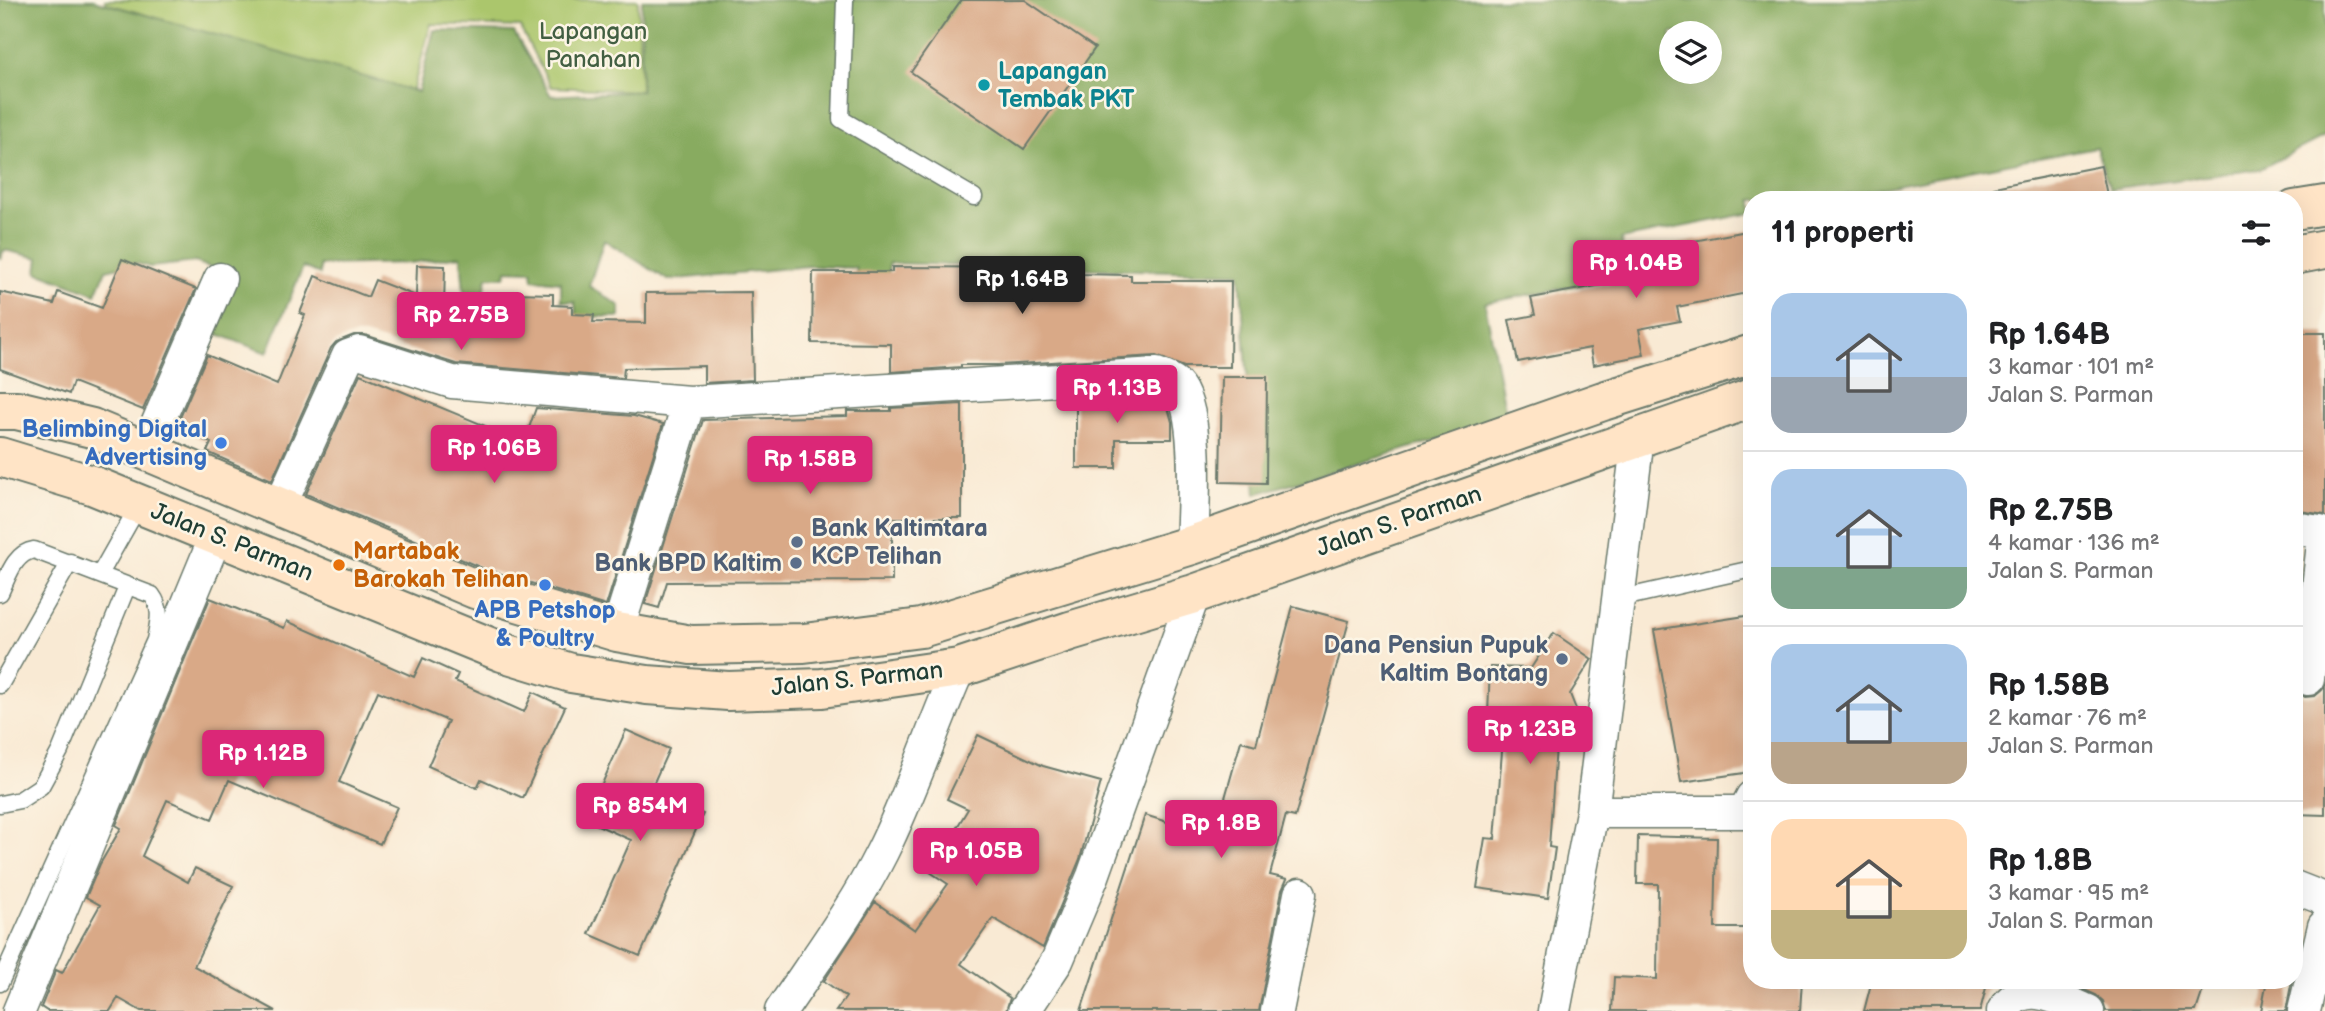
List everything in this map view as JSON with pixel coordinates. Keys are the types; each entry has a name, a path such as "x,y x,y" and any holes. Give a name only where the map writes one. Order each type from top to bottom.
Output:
{"main road":[{"path":"2303,209 2325,205"},
{"path":"2303,253 2325,249"},
{"name":"Jalan S. Parman","path":"0,410 17,410 92,428 475,589 617,632 691,645 804,643 921,628 1192,545 1603,401 1743,357"},
{"name":"Jalan S. Parman","path":"0,457 92,485 502,652 571,673 647,685 728,691 822,688 959,668 1194,594 1743,401"},
{"path":"154,511 190,468"}],"street":[{"path":"146,450 220,279"},
{"path":"281,506 348,356 353,353 364,353 452,382 689,402 1157,374 1175,382 1189,407 1193,461 1192,545"},
{"path":"617,632 689,402"},
{"path":"1554,1011 1592,812 1638,437"},
{"path":"2303,529 2320,532 2322,537 2308,679"},
{"path":"19,1011 216,536"},
{"path":"1024,1011 1057,961 1094,876 1194,594"},
{"path":"781,1011 840,925 882,852 913,786 940,710 959,668"},
{"path":"1592,812 1743,813"},
{"path":"2303,891 2322,898 2325,918 2304,1011"},
{"path":"1277,1011 1300,894"},
{"path":"2017,995 2050,995 2088,1011"}],"lane":[{"path":"845,0 841,119 974,197"},
{"path":"100,574 154,511"},
{"path":"0,593 17,559 26,551 34,550 152,595 158,604 159,616 155,640 0,982"},
{"path":"0,685 70,562"},
{"path":"1618,600 1743,571"},
{"path":"0,804 20,800 41,786 60,751 127,587"}],"green space":[{"path":"0,0 93,0 418,92 434,30 514,32 551,96 641,91 642,0 2325,0 2325,136 2260,169 2110,189 2096,147 1866,191 1743,191 1743,215 1621,239 1627,276 1485,303 1507,419 1256,494 1240,273 889,263 887,305 858,306 856,268 809,266 668,280 604,240 589,286 620,306 620,317 576,316 575,302 561,301 561,282 533,279 532,271 507,270 505,277 487,277 484,294 464,292 461,256 410,263 320,265 320,274 303,267 267,353 202,328 224,272 195,262 150,267 137,263 106,270 96,294 37,272 39,258 4,250 0,259"},
{"name":"Lapangan Panahan","path":"105,0 638,0 641,91 551,87 520,27 431,24 412,93 106,3"}],"building":[{"path":"961,0 1025,0 1095,48 1024,149 911,72"},
{"path":"2101,166 2106,191 1995,191 1994,187"},
{"path":"1743,232 1743,294 1677,307 1680,321 1639,329 1644,355 1593,365 1590,348 1518,362 1509,320 1535,315 1531,298 1640,278 1635,252"},
{"path":"122,259 196,289 143,410 73,382 69,394 0,369 0,292 54,304 58,292 102,308"},
{"path":"417,265 445,266 444,308 513,310 514,293 553,294 553,305 572,306 572,314 594,315 593,322 646,323 646,293 751,292 753,380 704,383 704,366 624,368 623,378 456,364 365,335 354,335 336,342 331,348 272,480 207,452 211,443 176,427 207,355 277,385 305,315 300,313 315,276 368,297 375,280 416,296"},
{"path":"892,267 1080,268 1080,274 1131,275 1131,281 1231,281 1230,367 1184,367 1156,356 961,365 891,372 891,344 812,343 813,272 892,272"},
{"path":"2303,333 2325,333 2325,515 2303,511"},
{"path":"360,374 524,442 536,408 634,416 663,424 606,606 482,568 306,494"},
{"path":"1222,377 1267,377 1266,483 1220,482"},
{"path":"1154,393 1162,396 1167,404 1172,422 1172,439 1116,439 1116,468 1076,468 1076,397"},
{"path":"962,404 962,518 892,518 892,581 667,582 659,608 645,604 703,420 847,416 847,411 891,411 891,408"},
{"path":"210,598 284,628 287,621 414,677 423,658 458,674 455,681 524,712 533,692 565,707 523,798 481,779 477,788 428,766 448,721 378,691 339,782 397,807 380,844 229,780 212,819 167,800 142,856 188,882 195,868 233,886 194,966 276,1011 141,1011 118,998 110,1011 47,1011 41,1007 56,970 62,973 100,905 86,897 100,864 121,828 116,825"},
{"path":"1293,606 1349,621 1295,817 1286,815 1270,875 1287,879 1282,890 1259,1011 1081,1011 1145,815 1214,837 1241,741 1256,745"},
{"path":"1743,616 1743,773 1681,782 1654,630"},
{"path":"1554,633 1592,659 1570,694 1584,729 1583,735 1556,746 1549,847 1555,848 1548,898 1477,888 1485,838 1495,839 1505,714 1488,714 1490,667 1531,668"},
{"path":"2325,685 2325,815 2303,814 2303,696 2315,696"},
{"path":"626,730 669,749 650,791 703,814 640,956 589,934 631,840 586,820"},
{"path":"978,735 1043,766 1101,782 1080,859 1043,948 993,918 961,964 1010,998 1006,1011 836,1011 846,997 824,981 875,902 915,930 948,884 930,872 968,809 947,799"},
{"path":"1638,836 1717,838 1715,928 1743,928 1743,989 1801,989 1800,1011 1612,1011 1614,977 1657,979 1658,884 1637,884"},
{"path":"1870,989 1986,989 1980,1011 1864,1011"},
{"path":"2082,989 2203,989 2196,1011 2106,1011 2103,1001"},
{"path":"2265,989 2290,989 2286,1011 2261,1011"}],"place":[{"name":"Lapangan Tembak PKT","path":"984,85"},
{"name":"Belimbing Digital Advertising","path":"221,443"},
{"name":"Bank Kaltimtara KCP Telihan","path":"797,542"},
{"name":"Bank BPD Kaltim","path":"796,563"},
{"name":"Martabak Barokah Telihan","path":"339,565"},
{"name":"APB Petshop & Poultry","path":"545,585"},
{"name":"Dana Pensiun Pupuk Kaltim Bontang","path":"1562,659"}]}
